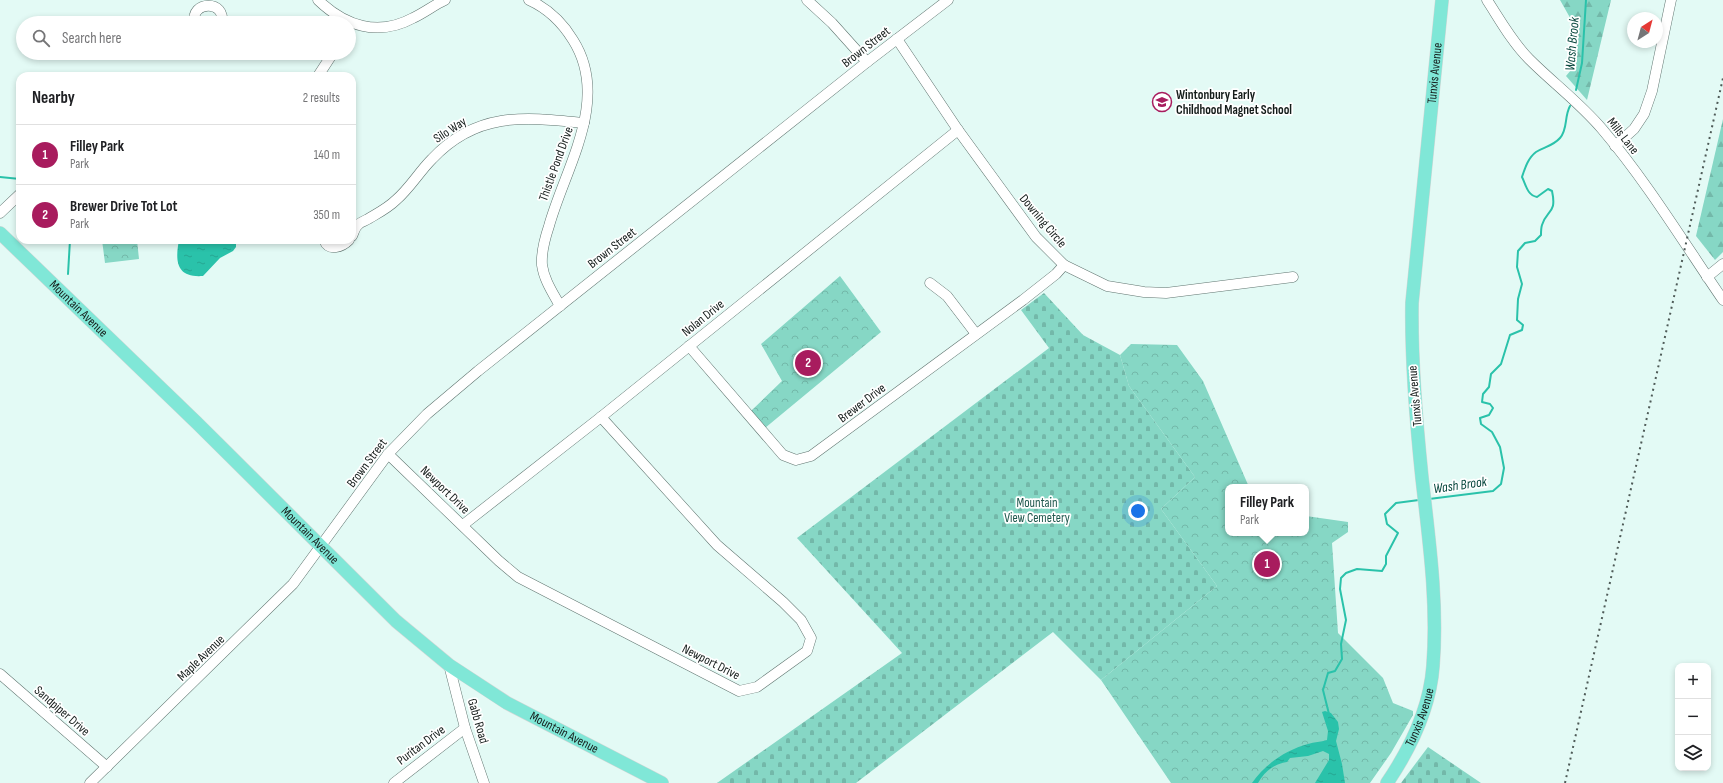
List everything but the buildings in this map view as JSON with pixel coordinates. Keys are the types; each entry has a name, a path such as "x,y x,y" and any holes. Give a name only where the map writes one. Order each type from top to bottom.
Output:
{"main road":[{"name":"Tunxis Avenue","path":"1387,783 1406,753 1419,724 1428,694 1433,666 1433,578 1411,347 1412,303 1442,0"},
{"name":"Mountain Avenue","path":"0,233 322,545 396,621 449,665 507,703 662,783"}],"street":[{"path":"318,0 330,12 337,16"},
{"path":"356,24 367,27 390,27 412,19 445,0"},
{"name":"Thistle Pond Drive","path":"529,0 548,10 561,22 582,57 587,81 584,123 580,141 553,212 543,251 542,264 544,275 560,306"},
{"path":"807,0 832,23 867,62"},
{"name":"Brown Street","path":"322,545 388,454 427,414 560,306 867,62 948,0"},
{"name":"Mills Lane","path":"1487,0 1516,44 1529,59 1587,112 1615,146 1671,223 1723,300"},
{"path":"1615,146 1634,129 1644,114 1652,91 1671,0"},
{"path":"194,16 198,9 206,4 217,3 221,16"},
{"name":"Downing Circle","path":"897,39 958,130 1036,236 1064,265 1107,286 1144,292 1166,293 1292,277"},
{"path":"321,72 328,60"},
{"name":"Silo Way","path":"356,224 386,209 405,191 437,154 448,144 468,132 487,124 517,118 584,123"},
{"name":"Nolan Drive","path":"463,525 601,417 958,130"},
{"path":"0,213 16,198"},
{"path":"327,244 328,246 336,248 346,244"},
{"path":"1707,277 1723,264"},
{"name":"Brewer Drive","path":"689,346 783,455 796,460 811,456 1056,274 1064,265"},
{"path":"930,283 947,296 976,334"},
{"name":"Newport Drive","path":"388,454 499,561 518,577 739,690 756,687 807,651 812,638 801,620 783,602 717,545 601,417"},
{"name":"Maple Avenue","path":"90,783 294,584 322,545"},
{"name":"Gabb Road","path":"449,665 465,728 484,783"},
{"name":"Sandpiper Drive","path":"0,674 107,767"},
{"name":"Puritan Drive","path":"394,783 465,728"}],"green space":[{"path":"1560,0 1611,0 1587,100 1566,76 1576,64 1577,30"},
{"path":"1723,119 1723,252 1715,260 1696,236"},
{"path":"103,244 137,244 139,259 105,263"},
{"path":"840,276 881,332 765,428 751,411 782,381 761,344"},
{"name":"Mountain View Cemetery","path":"1044,293 1083,335 1120,355 1129,386 1195,477 1161,509 1217,586 1101,680 1053,632 856,783 717,783 902,653 797,538 1049,348 1021,310"},
{"path":"1131,344 1177,345 1203,381 1248,484 1225,484 1225,536 1309,536 1309,516 1348,522 1348,532 1332,543 1338,633 1383,678 1393,703 1413,711 1413,715 1391,753 1370,783 1171,783 1101,680 1217,586 1161,509 1195,477 1129,386 1120,355"},
{"path":"1428,747 1481,783 1401,783"}],"water":[{"path":"178,244 236,244 233,251 220,258 203,276 194,276 182,271 179,267 177,255"},
{"path":"1325,711 1331,713 1338,722 1339,729 1336,741 1345,783 1315,783 1329,760 1329,754 1323,751 1308,756 1290,758 1287,762 1278,764 1270,769 1258,783 1252,783 1263,770 1284,754 1310,743 1327,740 1328,731 1322,712"}],"waterway":[{"name":"Wash Brook","path":"1576,90 1582,63 1586,0"},
{"name":"Wash Brook","path":"1429,499 1493,491 1501,484 1504,468 1500,447 1492,432 1481,424 1480,418 1489,415 1493,408 1490,404 1482,402 1483,394 1489,387 1491,374 1501,364 1510,335 1522,330 1523,325 1517,320 1518,299 1522,284 1517,267 1518,251 1525,243 1535,241 1541,235 1542,225 1546,216 1551,211 1553,204 1552,191 1548,189 1537,197 1534,196 1527,189 1522,177 1527,163 1533,154 1554,143 1560,138 1564,131 1570,106"},
{"path":"0,177 16,179"},
{"path":"68,274 70,244"},
{"name":"Wash Brook","path":"1329,714 1323,690 1328,673 1335,671 1342,659 1341,644 1346,620 1340,589 1341,578 1346,573 1357,569 1382,571 1386,564 1386,556 1398,533 1387,524 1385,514 1396,503 1419,500"}],"railway":[{"path":"1565,783 1723,78"}],"place":[{"name":"Wintonbury Early Childhood Magnet School","path":"1162,102"},
{"name":"Brewer Drive Tot Lot","path":"808,363"},
{"name":"Filley Park","path":"1267,564"}]}
